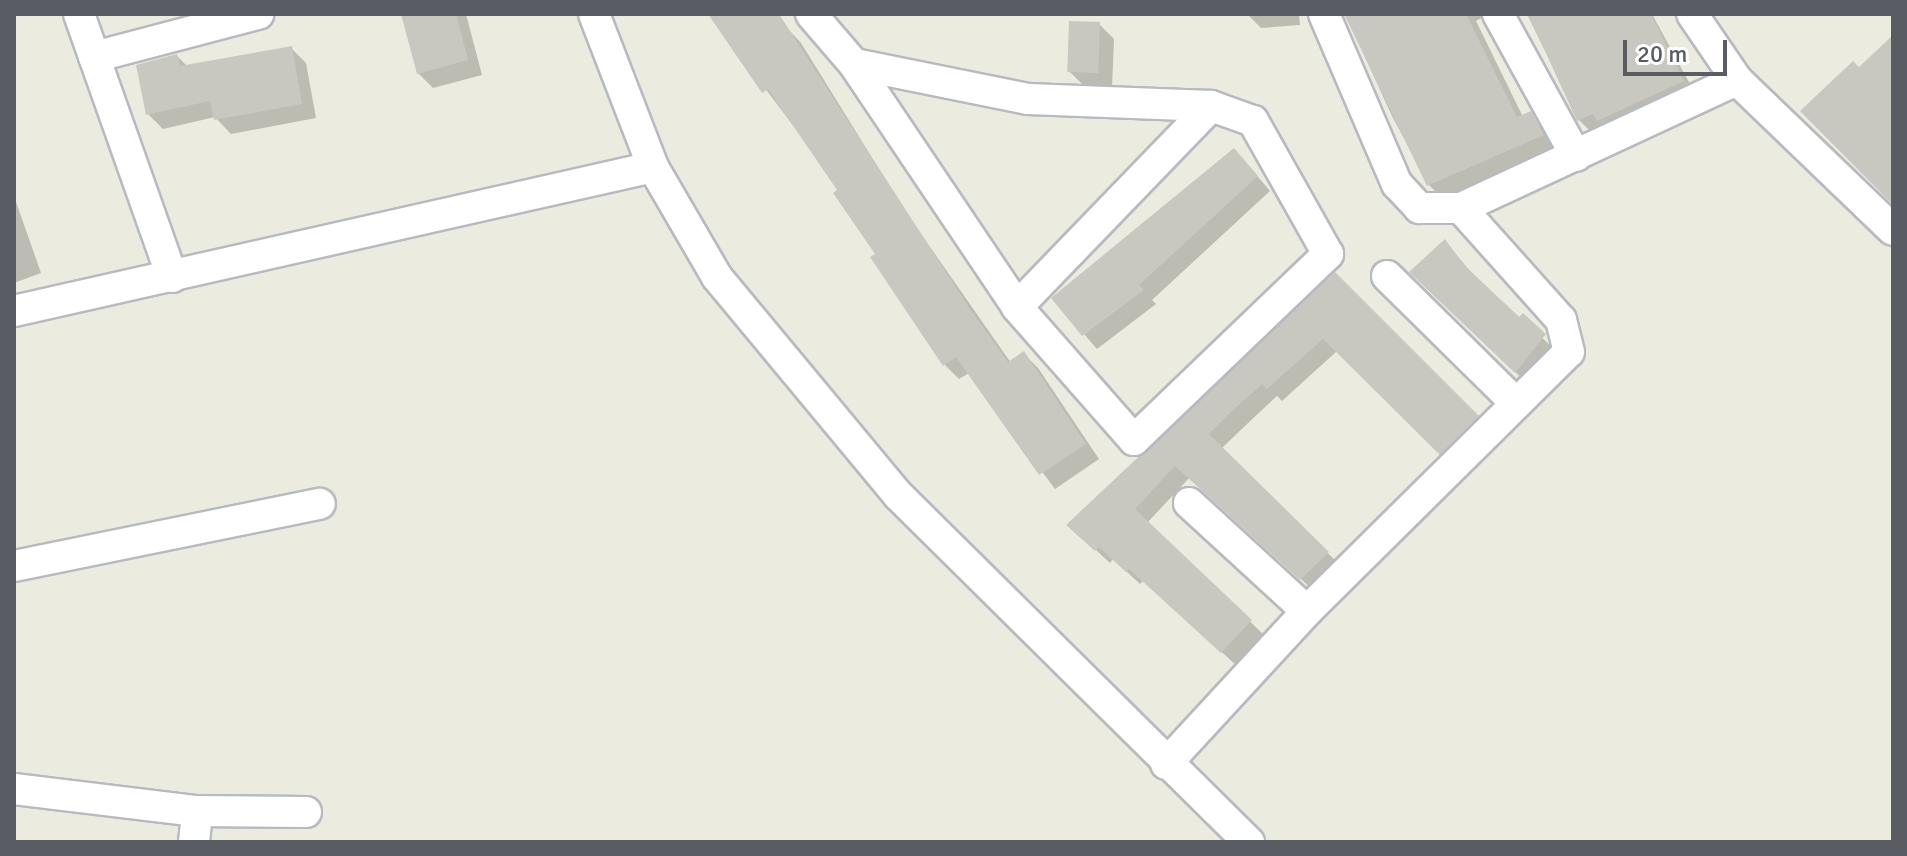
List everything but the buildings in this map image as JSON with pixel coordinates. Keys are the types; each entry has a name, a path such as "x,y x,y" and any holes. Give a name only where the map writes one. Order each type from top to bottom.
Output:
{"street":[{"path":"79,14 172,277"},
{"path":"94,57 258,14"},
{"path":"594,14 653,167 717,277 898,495 1166,764 1249,842"},
{"path":"811,14 854,64 1017,307 1134,440 1328,254 1253,121 1211,106 1028,99 854,64"},
{"path":"1324,14 1397,184 1419,208 1461,208 1737,80"},
{"path":"1498,14 1576,156"},
{"path":"1697,16 1737,80 1893,230"},
{"path":"1017,307 1211,106"},
{"path":"14,311 653,167"},
{"path":"1166,764 1307,611 1569,352 1561,320 1461,208"},
{"path":"1387,276 1516,403"},
{"path":"1189,503 1307,611"},
{"path":"14,566 320,504"},
{"path":"14,789 197,811 306,812"},
{"path":"194,842 197,811"}]}
